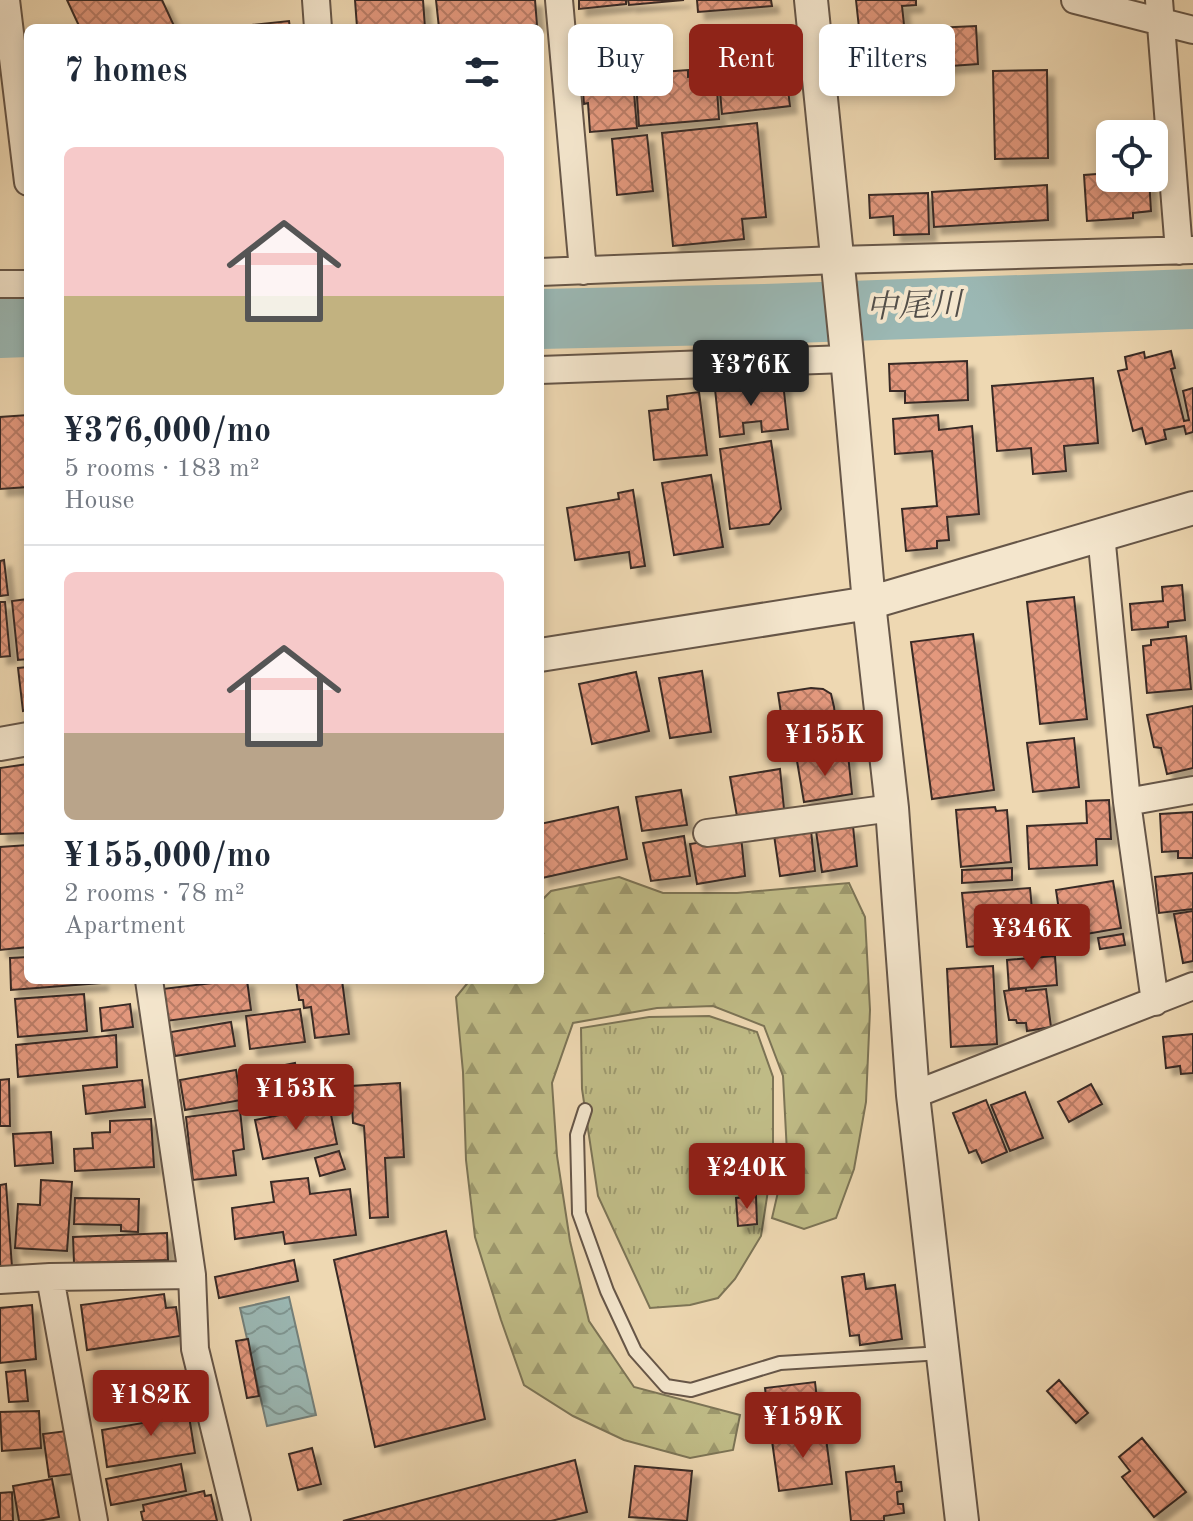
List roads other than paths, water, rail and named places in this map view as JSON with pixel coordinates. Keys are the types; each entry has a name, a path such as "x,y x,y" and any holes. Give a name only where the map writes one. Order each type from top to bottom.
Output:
{"street":[{"path":"6,0 24,149"},
{"path":"316,0 318,24"},
{"path":"559,0 583,271"},
{"path":"811,0 869,603 892,808 913,1095 962,1521"},
{"path":"1075,0 1160,10 1193,30"},
{"path":"544,272 1186,250 1160,10"},
{"path":"0,284 24,284"},
{"path":"544,370 846,352"},
{"path":"544,654 869,603 1193,508"},
{"path":"1101,534 1127,802 1155,1002"},
{"path":"0,744 24,740"},
{"path":"1127,802 1193,790"},
{"path":"707,833 892,808"},
{"path":"150,984 192,1275 195,1349 237,1521"},
{"path":"913,1095 1193,986"},
{"path":"0,1280 192,1275"},
{"path":"50,1277 94,1521"}],"lane":[{"path":"585,1110 577,1135 579,1213 607,1291 635,1351 666,1386 691,1390 780,1363 942,1353"}],"water":[{"path":"289,1297 316,1415 267,1426 240,1308"}],"waterway":[{"name":"中尾川","path":"544,319 1193,299"},
{"name":"中尾川","path":"0,328 24,327"}]}
